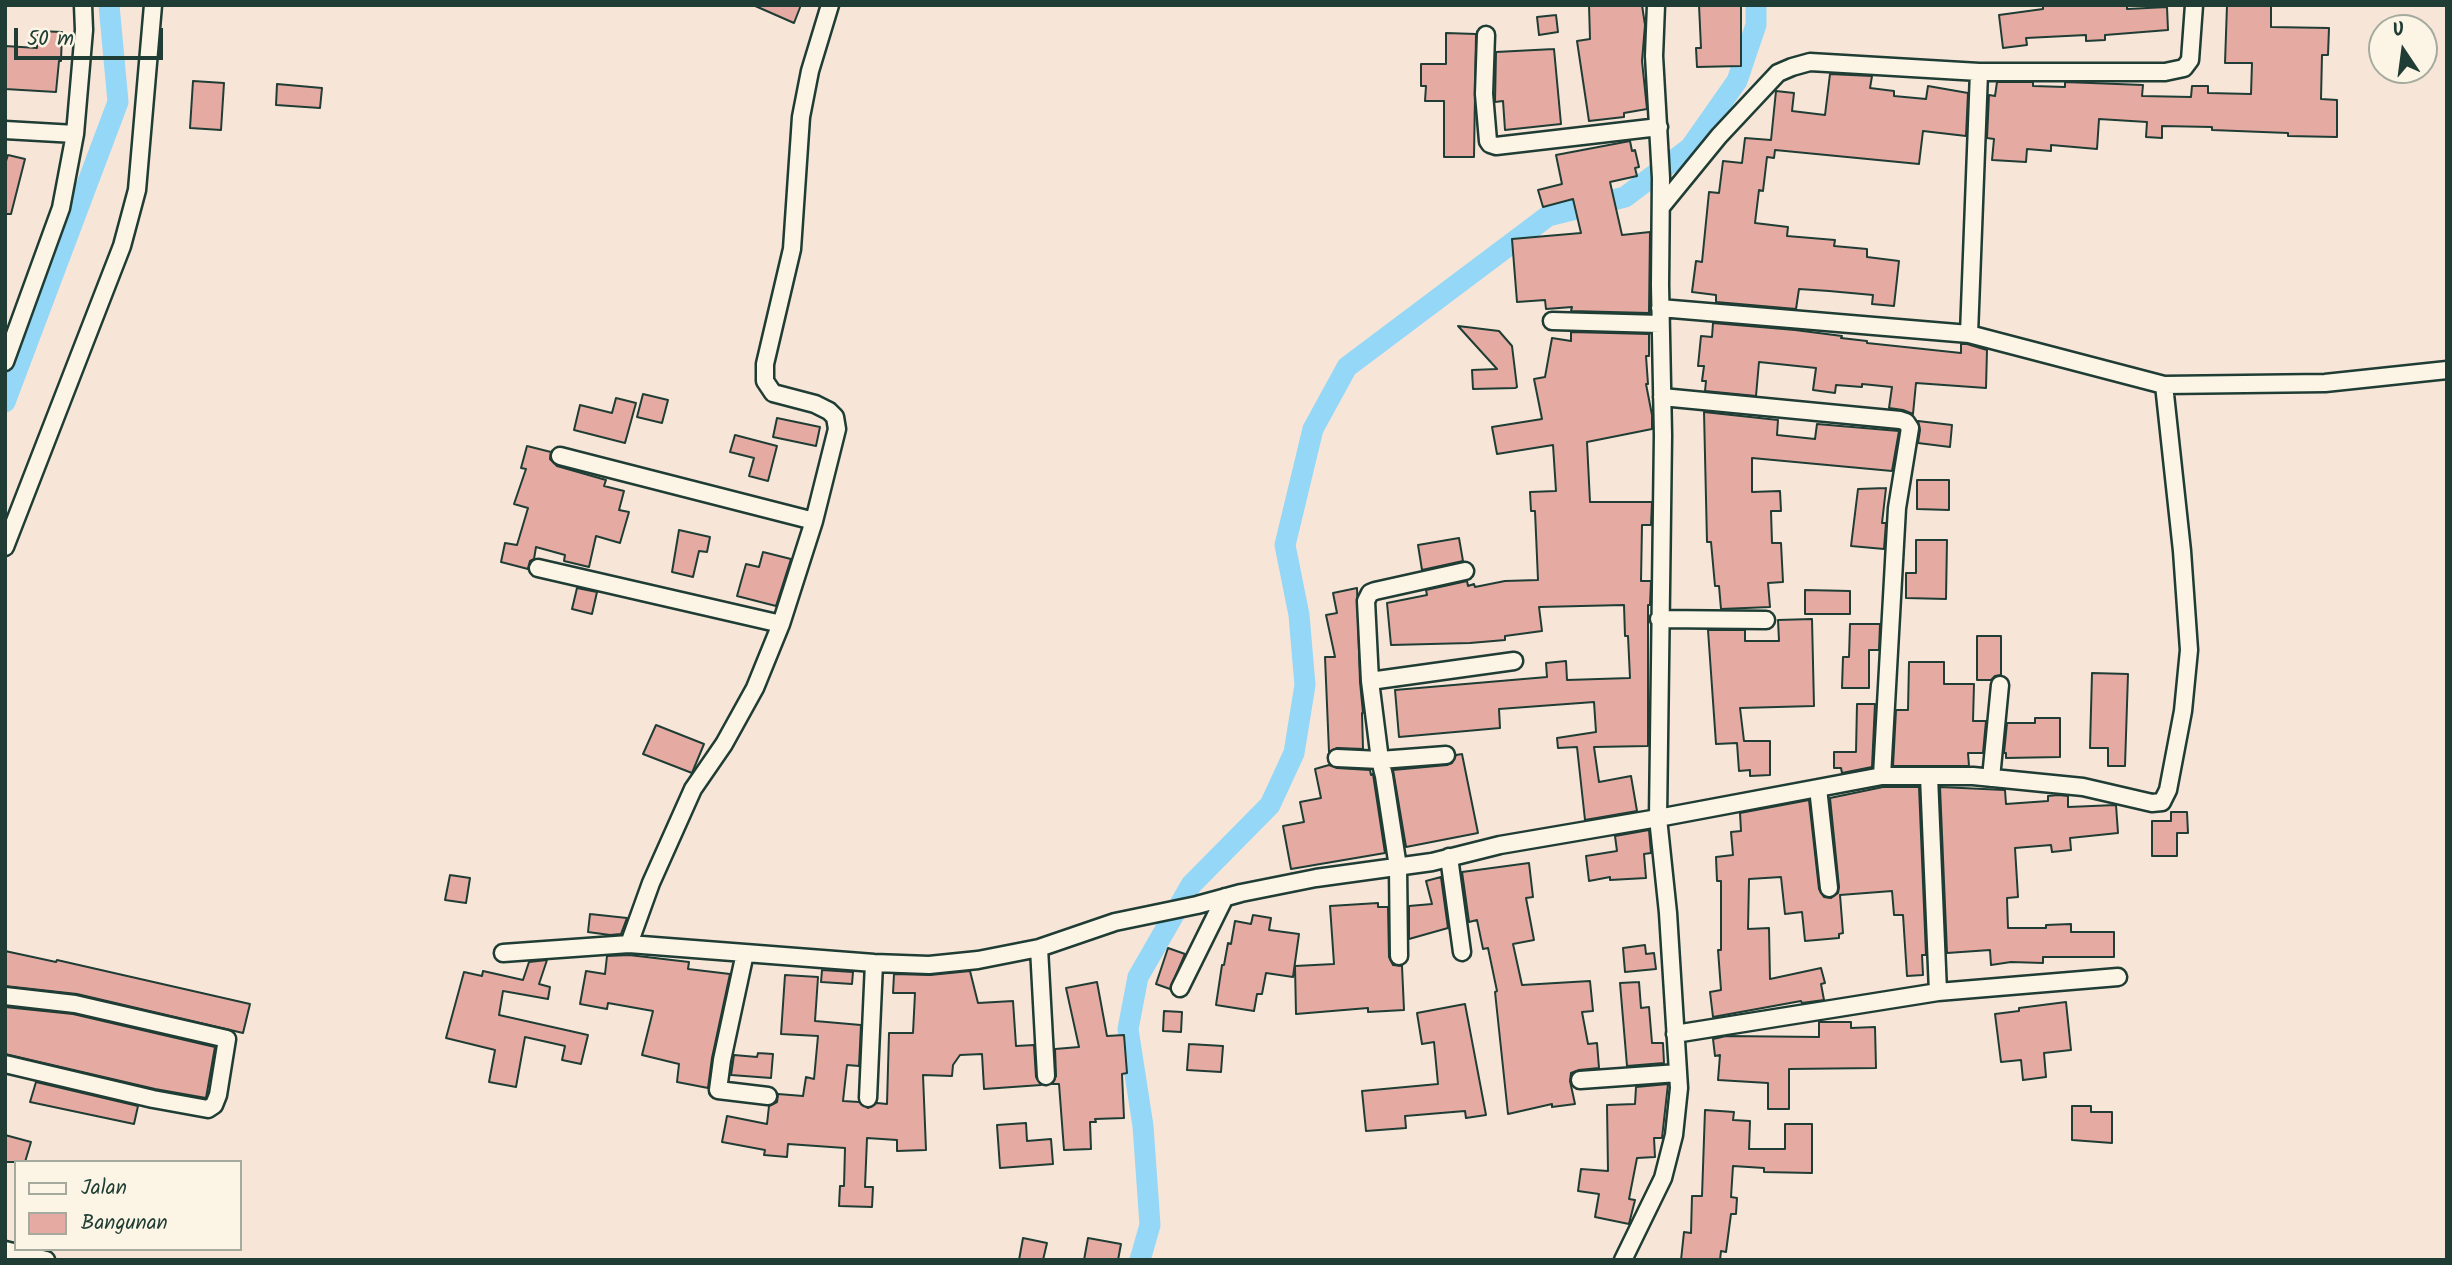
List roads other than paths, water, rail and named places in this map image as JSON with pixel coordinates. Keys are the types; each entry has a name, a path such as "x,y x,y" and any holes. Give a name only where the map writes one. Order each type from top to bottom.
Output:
{"street":[{"path":"5,362 11,334 61,208 75,134 84,30 83,5"},
{"path":"5,547 122,246 136,190 153,5"},
{"path":"629,944 651,883 693,789 724,744 755,688 780,625 814,521 837,429 835,417 830,411 815,404 773,393 765,380 765,364 792,249 801,117 810,71 830,5"},
{"path":"1623,1260 1663,1178 1674,1135 1679,1088 1668,912 1658,818 1662,397 1661,178 1654,56 1656,5"},
{"path":"1661,207 1719,136 1778,73 1791,66 1810,62 1979,72 2179,70 2190,60 2194,5"},
{"path":"1486,35 1484,94 1490,145 1659,135"},
{"path":"1969,334 1979,72"},
{"path":"5,130 75,134"},
{"path":"1552,321 1660,316 1969,334 2164,385 2325,383 2447,370"},
{"path":"503,953 629,944 874,963 941,964 978,960 1040,948 1115,922 1316,878 1398,867 1500,845 1882,776 1991,778 2083,787 2152,803 2162,802 2183,711 2189,650 2182,551 2164,385"},
{"path":"1662,397 1900,420 1906,422 1910,428 1897,508 1882,776"},
{"path":"560,456 814,521"},
{"path":"538,568 780,625"},
{"path":"1399,956 1398,867 1370,681 1366,601 1370,593 1465,571"},
{"path":"1659,619 1766,620"},
{"path":"1370,681 1514,661"},
{"path":"1991,778 2000,685"},
{"path":"1337,758 1380,760 1446,755"},
{"path":"1929,776 1938,992"},
{"path":"1818,788 1829,888"},
{"path":"1449,857 1462,952"},
{"path":"1180,988 1225,897"},
{"path":"1040,948 1046,1076"},
{"path":"745,953 718,1090 768,1096"},
{"path":"868,1098 874,963"},
{"path":"1675,1034 1938,992 2118,977"},
{"path":"5,996 75,1004 227,1039 218,1095 214,1105 208,1109 5,1065"},
{"path":"1580,1080 1678,1073"},
{"path":"5,1250 46,1260"}],"waterway":[{"path":"5,402 118,102 109,5"},
{"path":"1140,1260 1150,1225 1143,1126 1128,1029 1138,977 1191,885 1270,805 1294,753 1305,685 1299,615 1285,545 1313,429 1347,367 1548,216 1625,197 1690,148 1737,81 1756,25 1756,5"}]}
